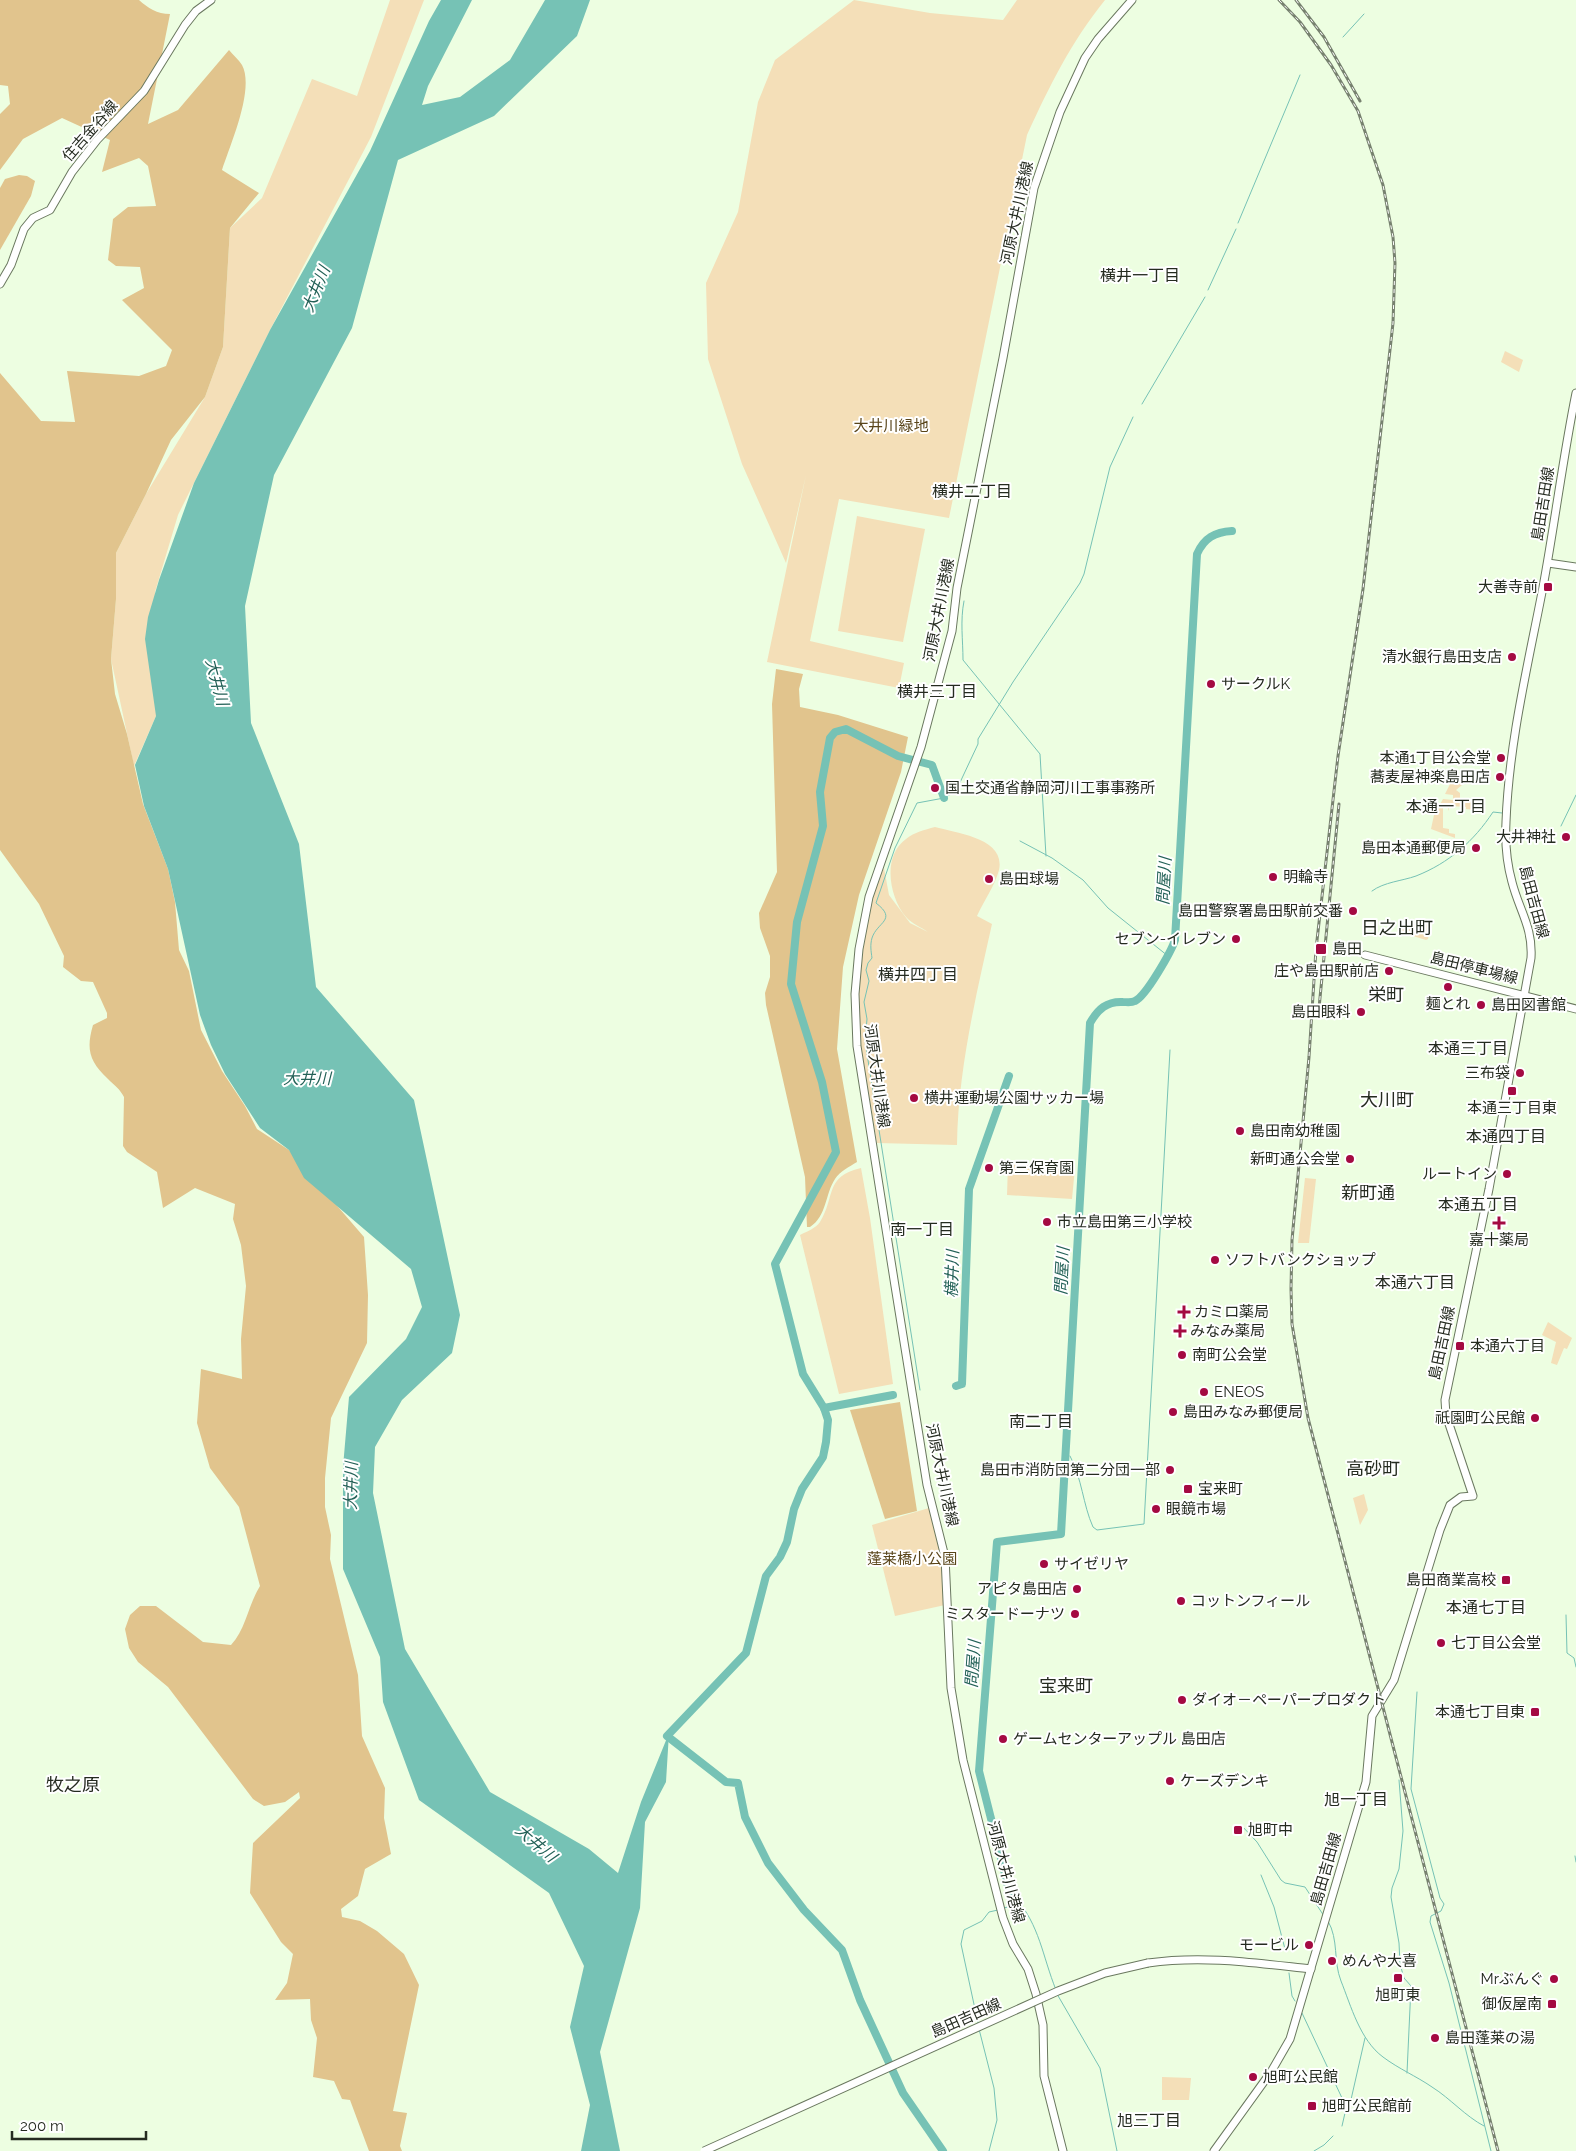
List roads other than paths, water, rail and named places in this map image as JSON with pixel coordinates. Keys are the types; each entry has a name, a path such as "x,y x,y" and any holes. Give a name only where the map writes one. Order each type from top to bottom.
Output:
{"main road":[{"name":"住吉金谷線","path":"0,284 11,265 24,229 33,218 50,210 72,172 96,140 144,91 196,10 211,0"},
{"name":"河原大井川港線","path":"1063,2151 1044,2076 1043,2025 1036,1994 1028,1969 1013,1944 1003,1918 960,1745 951,1688 945,1557 927,1485 856,1046 855,994 859,949 869,898 921,747 952,630 957,588 1003,358 1034,188 1060,112 1085,58 1098,39 1132,0"},
{"name":"島田吉田線","path":"1214,2151 1281,2057 1294,2027 1366,1782 1372,1716 1394,1680 1438,1535 1450,1505 1461,1497 1473,1496 1446,1415 1445,1400 1489,1189 1531,958 1530,934 1512,882 1506,824 1511,764 1523,686 1548,564 1564,451 1576,393"},
{"path":"1548,564 1576,567"},
{"name":"島田停車場線","path":"1365,955 1576,1009"},
{"name":"島田吉田線","path":"704,2151 1058,1991 1105,1973 1148,1963 1191,1959 1222,1959 1311,1969"}],"water":[{"name":"大井川","path":"441,0 472,0 428,86 422,105 460,97 510,60 545,0 590,0 577,36 494,116 398,160 352,328 274,475 245,606 251,723 299,844 316,987 414,1100 460,1315 452,1353 402,1400 375,1447 373,1493 405,1649 490,1792 589,1849 618,1873 641,1802 669,1733 666,1782 645,1822 640,1908 600,2052 620,2151 581,2151 590,2105 570,2027 584,1966 549,1893 419,1800 383,1702 380,1657 343,1569 343,1467 349,1397 406,1339 422,1307 411,1269 304,1178 289,1150 260,1128 225,1074 211,1045 200,1015 168,869 144,806 135,765 156,716 145,639 148,617 159,580 194,483 270,330 370,151 429,21"}],"waterway":[{"path":"1343,37 1364,14"},
{"path":"1238,223 1300,75"},
{"path":"1208,290 1236,229"},
{"path":"1142,404 1205,297"},
{"path":"920,1390 865,1041 867,1019 864,1002 869,981 866,970 872,958 872,938 886,917 885,913 876,903 895,848 917,803 944,798 956,791 978,744 978,739 1013,682 1080,583 1084,574 1110,467 1133,417"},
{"name":"問屋川","path":"1015,1897 1008,1886 979,1771 997,1542 1061,1534 1090,1023 1104,1007 1117,1002 1132,1002 1140,997 1158,973 1175,940 1197,554 1203,544 1215,534 1232,531"},
{"path":"964,601 962,623 963,660 1040,754 1046,856"},
{"path":"943,2151 903,2093 860,2000 842,1950 804,1910 768,1863 745,1817 738,1783 726,1782 667,1736 746,1653 766,1576 780,1557 787,1542 794,1509 802,1489 823,1457 826,1442 828,1420 824,1408 803,1374 775,1264 836,1152 822,1082 791,984 797,922 823,826 820,792 830,738 835,732 846,729 898,756 932,765 944,798"},
{"path":"1561,826 1576,795"},
{"path":"1372,891 1416,876 1439,865 1469,842 1493,812 1502,813"},
{"path":"1020,841 1052,858 1083,880 1108,908 1168,956"},
{"path":"1070,1456 1093,1527 1097,1530 1144,1524 1170,1050"},
{"name":"横井川","path":"956,1386 962,1384 969,1189 1009,1076"},
{"name":"横井川","path":"824,1408 893,1395"},
{"path":"1566,1615 1567,1653 1574,1658 1576,1667"},
{"path":"1417,1692 1411,1789 1440,1898 1444,1904 1441,1911 1431,1916 1430,1922 1449,1983 1491,2151"},
{"path":"1399,1780 1403,1831 1399,1869 1392,1888 1391,1897 1399,1943 1400,1964 1404,1978 1411,1986 1407,2073"},
{"path":"1241,1825 1257,1842 1281,1880 1285,1883 1305,1887 1324,1916"},
{"path":"1575,1856 1576,1862"},
{"path":"1261,1875 1274,1907 1285,1949"},
{"path":"1004,1908 1011,1906 1012,1899 1015,1897 1030,1919 1040,1941 1056,1990"},
{"path":"978,2023 961,1944 964,1930 982,1921 989,1912 998,1910"},
{"path":"1328,1921 1334,1936 1337,1966 1341,1981 1357,2022 1368,2041 1383,2057 1426,2083 1484,2126"},
{"path":"1289,1973 1292,1996 1295,2001"},
{"path":"1057,1994 1100,2068 1117,2151"},
{"path":"1302,2013 1342,2098 1345,2113 1342,2126"},
{"path":"979,2029 994,2088 997,2120 989,2151"},
{"path":"1345,2108 1350,2104 1365,2038"},
{"path":"1314,2151 1333,2136"}],"railway":[{"path":"1279,0 1300,22 1331,65 1358,111 1383,185 1393,237 1395,263 1393,323 1363,589 1338,756 1316,949 1309,1057 1292,1240 1292,1324 1308,1418 1498,2151"},
{"path":"1296,0 1324,37 1360,101"},
{"path":"1319,1008 1339,804"}],"place":[{"name":"大善寺前","path":"1548,587"},
{"name":"清水銀行島田支店","path":"1512,657"},
{"name":"サークルK","path":"1211,684"},
{"name":"本通1丁目公会堂","path":"1501,758"},
{"name":"蕎麦屋神楽島田店","path":"1500,777"},
{"name":"国土交通省静岡河川工事事務所","path":"935,788"},
{"name":"大井神社","path":"1566,837"},
{"name":"島田本通郵便局","path":"1476,848"},
{"name":"明輪寺","path":"1273,877"},
{"name":"島田球場","path":"989,879"},
{"name":"島田警察署島田駅前交番","path":"1353,911"},
{"name":"セブン-イレブン","path":"1236,939"},
{"name":"島田","path":"1321,949"},
{"name":"庄や島田駅前店","path":"1389,971"},
{"name":"麺とれ","path":"1448,987"},
{"name":"島田図書館","path":"1481,1005"},
{"name":"島田眼科","path":"1361,1012"},
{"name":"三布袋","path":"1520,1073"},
{"name":"本通三丁目東","path":"1512,1091"},
{"name":"横井運動場公園サッカー場","path":"914,1098"},
{"name":"島田南幼稚園","path":"1240,1131"},
{"name":"新町通公会堂","path":"1350,1159"},
{"name":"第三保育園","path":"989,1168"},
{"name":"ルートイン","path":"1507,1174"},
{"name":"市立島田第三小学校","path":"1047,1222"},
{"name":"嘉十薬局","path":"1499,1223"},
{"name":"ソフトバンクショップ","path":"1215,1260"},
{"name":"カミロ薬局","path":"1184,1312"},
{"name":"みなみ薬局","path":"1180,1331"},
{"name":"本通六丁目","path":"1460,1346"},
{"name":"南町公会堂","path":"1182,1355"},
{"name":"ENEOS","path":"1204,1392"},
{"name":"島田みなみ郵便局","path":"1173,1412"},
{"name":"祇園町公民館","path":"1535,1418"},
{"name":"島田市消防団第二分団一部","path":"1170,1470"},
{"name":"宝来町","path":"1188,1489"},
{"name":"眼鏡市場","path":"1156,1509"},
{"name":"サイゼリヤ","path":"1044,1564"},
{"name":"島田商業高校","path":"1506,1580"},
{"name":"アピタ島田店","path":"1077,1589"},
{"name":"コットンフィール","path":"1181,1601"},
{"name":"ミスタードーナツ","path":"1075,1614"},
{"name":"七丁目公会堂","path":"1441,1643"},
{"name":"ダイオ－ペーパープロダクト","path":"1182,1700"},
{"name":"本通七丁目東","path":"1535,1712"},
{"name":"ゲームセンターアップル 島田店","path":"1003,1739"},
{"name":"ケーズデンキ","path":"1170,1781"},
{"name":"旭町中","path":"1238,1830"},
{"name":"モービル","path":"1309,1945"},
{"name":"めんや大喜","path":"1332,1961"},
{"name":"旭町東","path":"1398,1978"},
{"name":"Mrぶんぐ","path":"1554,1979"},
{"name":"御仮屋南","path":"1552,2004"},
{"name":"島田蓬莱の湯","path":"1435,2038"},
{"name":"旭町公民館","path":"1253,2077"},
{"name":"旭町公民館前","path":"1312,2106"}],"district":[{"name":"横井一丁目","path":"1140,275"},
{"name":"横井二丁目","path":"972,491"},
{"name":"横井三丁目","path":"937,691"},
{"name":"本通一丁目","path":"1446,806"},
{"name":"日之出町","path":"1397,927"},
{"name":"横井四丁目","path":"918,974"},
{"name":"栄町","path":"1386,994"},
{"name":"本通三丁目","path":"1468,1048"},
{"name":"大川町","path":"1387,1099"},
{"name":"本通四丁目","path":"1506,1136"},
{"name":"新町通","path":"1368,1192"},
{"name":"本通五丁目","path":"1478,1204"},
{"name":"南一丁目","path":"922,1229"},
{"name":"本通六丁目","path":"1415,1282"},
{"name":"南二丁目","path":"1041,1421"},
{"name":"高砂町","path":"1373,1468"},
{"name":"本通七丁目","path":"1486,1607"},
{"name":"宝来町","path":"1066,1685"},
{"name":"牧之原","path":"73,1784"},
{"name":"旭一丁目","path":"1356,1799"},
{"name":"旭三丁目","path":"1149,2120"}],"park label":[{"name":"大井川緑地","path":"891,426"},
{"name":"蓬莱橋小公園","path":"912,1559"}]}
